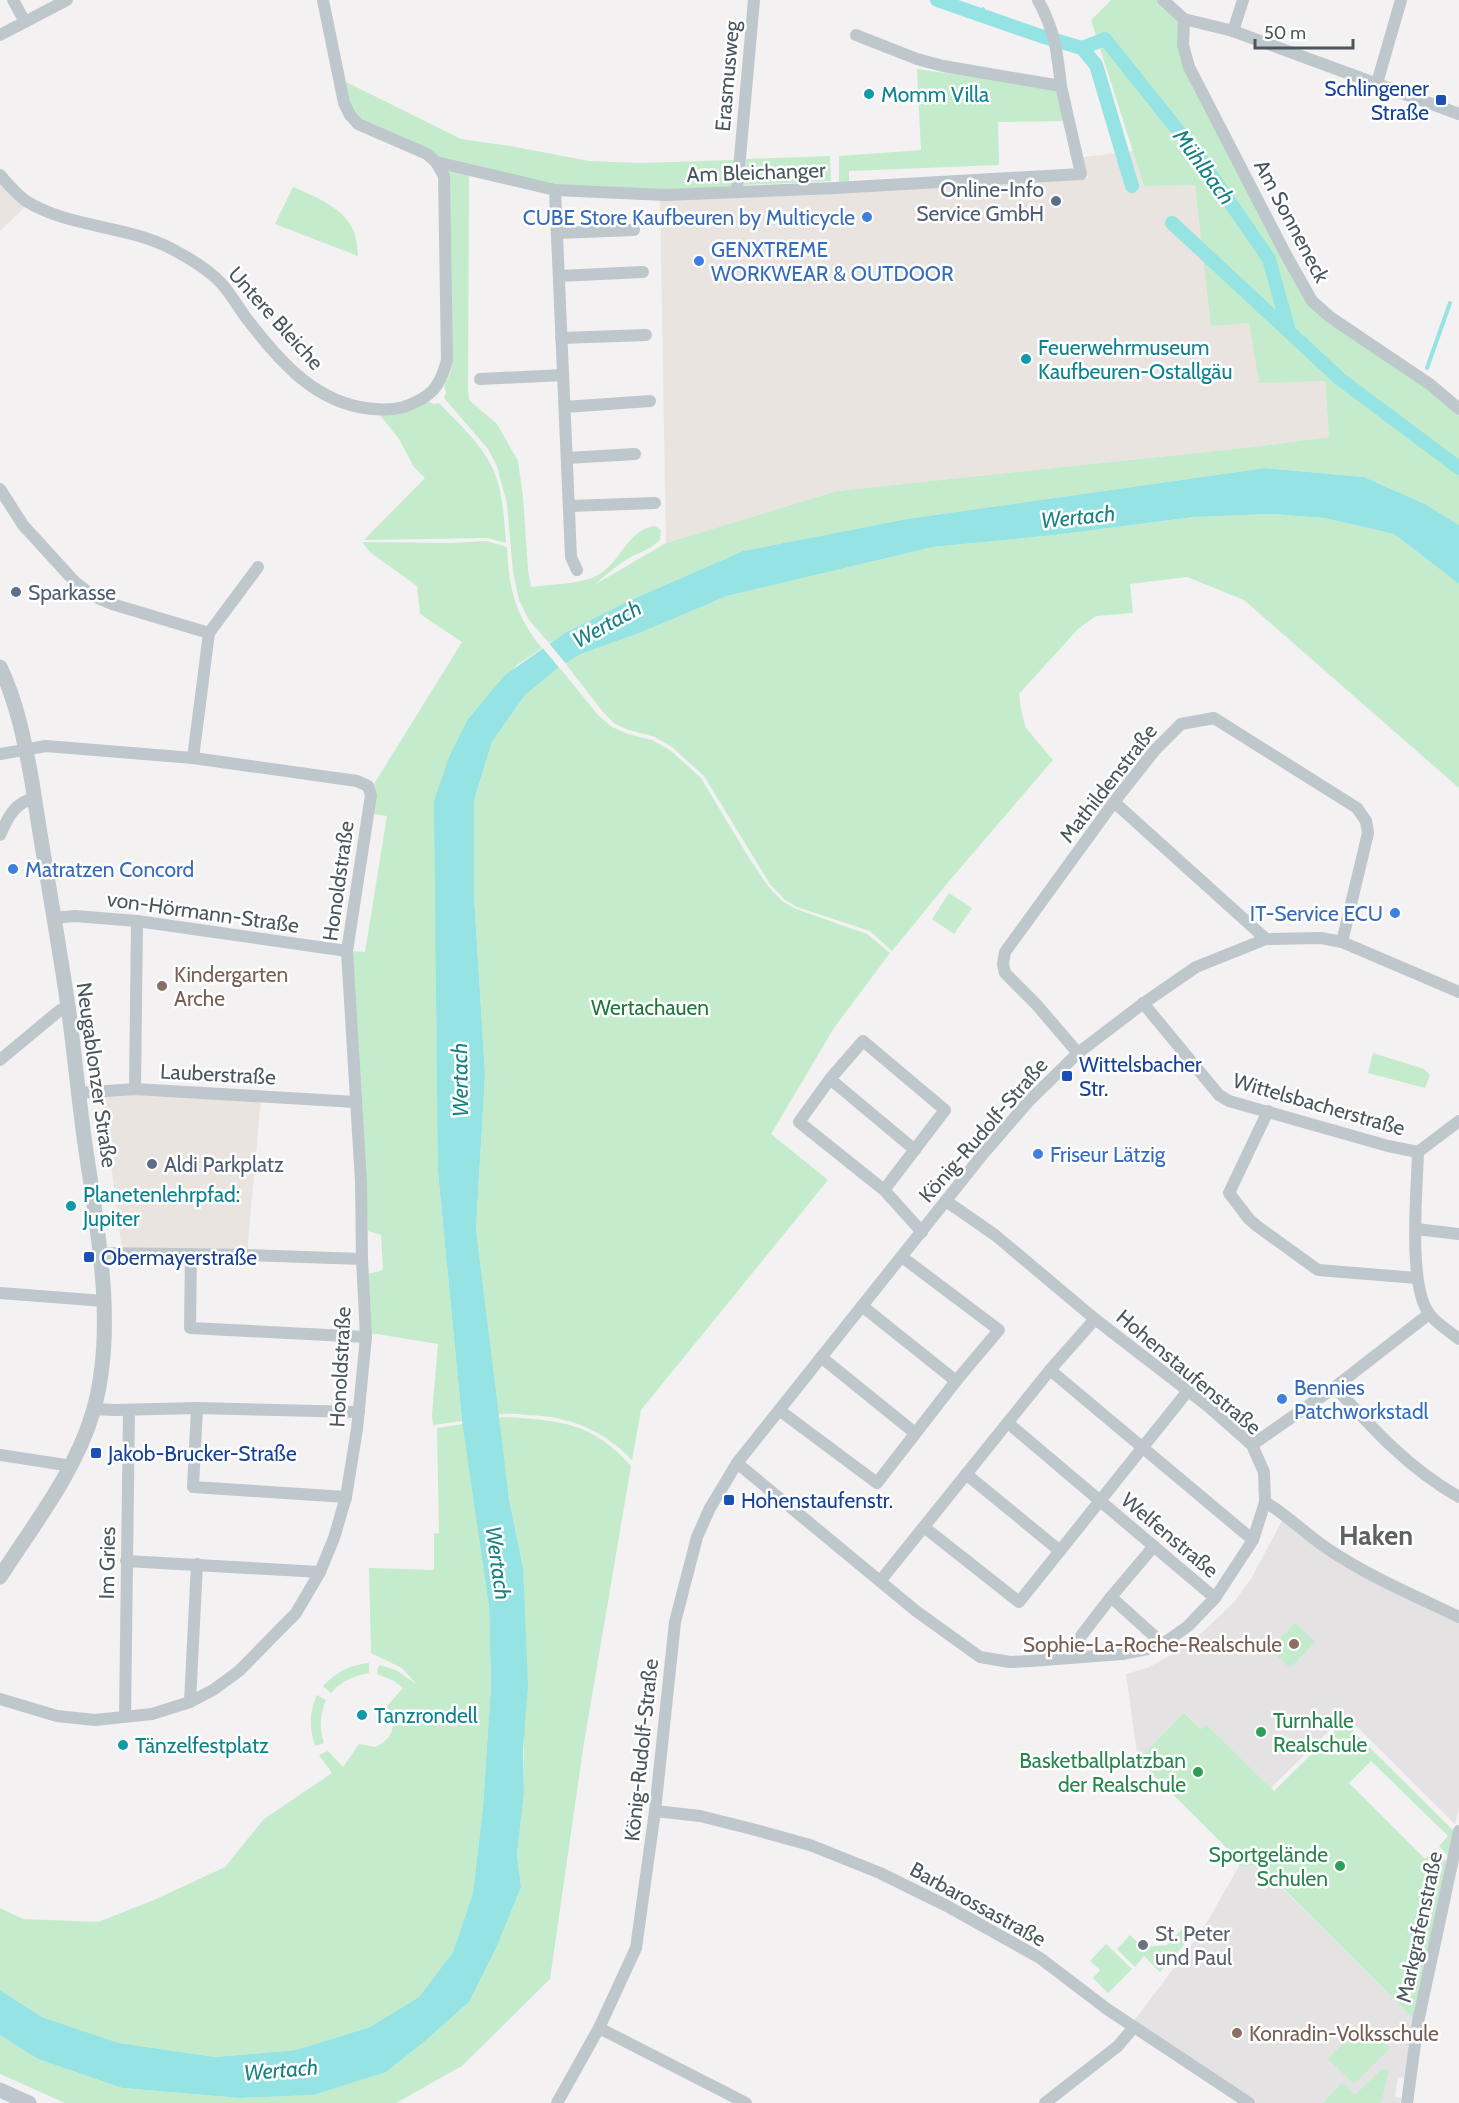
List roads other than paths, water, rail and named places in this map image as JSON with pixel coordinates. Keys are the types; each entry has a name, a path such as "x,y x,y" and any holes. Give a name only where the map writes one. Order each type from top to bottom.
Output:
{"street":[{"path":"13,0 25,22"},
{"path":"0,35 67,0"},
{"name":"Am Bleichanger","path":"323,0 344,103 358,124 417,148 436,162 555,190 665,195 1082,174 1061,86"},
{"name":"Erasmusweg","path":"737,191 754,0"},
{"path":"856,35 917,59 943,66 1061,86 1057,51 1049,20 1038,0"},
{"path":"1163,0 1184,19 1233,31 1459,114"},
{"path":"1233,31 1243,0"},
{"path":"1377,83 1401,0"},
{"name":"Am Sonneneck","path":"1184,19 1183,45 1189,68 1312,301 1330,317 1431,385 1459,409"},
{"name":"Untere Bleiche","path":"0,175 24,199 46,212 134,234 171,248 219,281 293,372 317,391 346,404 372,410 396,409 416,403 433,392 444,375 447,360 444,176 436,162"},
{"path":"555,190 571,557 577,570"},
{"path":"557,233 634,230"},
{"path":"559,276 643,272"},
{"path":"561,338 646,335"},
{"path":"480,379 563,375"},
{"path":"564,406 650,402"},
{"path":"567,458 635,454"},
{"path":"0,489 23,525 75,582 93,596 111,604 209,633"},
{"path":"569,506 655,503"},
{"path":"0,754 46,746 193,758 209,633 258,567"},
{"name":"Neugablonzer Straße","path":"0,667 27,751 35,798 68,1007 100,1253 104,1301 102,1362 94,1409 84,1442 72,1466 0,1577"},
{"name":"Mathildenstraße","path":"1078,1053 1035,1003 1005,973 1003,964 1005,952 1114,802 1155,750 1181,724 1214,718 1357,808 1366,821 1368,833 1342,942"},
{"name":"Honoldstraße","path":"0,1699 57,1716 95,1720 152,1714 190,1702 213,1690 239,1671 277,1634 302,1603 320,1572 334,1538 346,1497 359,1412 366,1337 361,1182 347,951 371,795 368,786 364,783 193,758"},
{"path":"0,835 8,817 23,800 35,798"},
{"path":"1114,802 1266,939"},
{"name":"von-Hörmann-Straße","path":"53,918 75,916 137,921 347,951"},
{"path":"135,1089 137,921"},
{"name":"König-Rudolf-Straße","path":"557,2103 599,2028 636,1948 655,1811 675,1622 685,1576 697,1537 737,1463 1009,1123 1078,1053 1143,1003 1196,968 1266,939 1322,938 1342,942 1459,992"},
{"name":"Wittelsbacherstraße","path":"1143,1003 1219,1095 1229,1101 1388,1146 1418,1152"},
{"path":"0,1060 60,1010 68,1007"},
{"path":"885,1190 945,1110 863,1041 830,1079 799,1122 885,1190 922,1232"},
{"path":"830,1079 915,1150"},
{"name":"Lauberstraße","path":"78,1093 135,1089 356,1102"},
{"path":"1268,1111 1229,1193 1249,1220 1318,1270 1417,1278"},
{"path":"1459,1121 1418,1152 1416,1229 1417,1278 1422,1302 1429,1314 1459,1339"},
{"name":"Hohenstaufenstraße","path":"737,1463 916,1611 980,1657 1010,1662 1030,1661 1122,1654 1163,1644 1188,1626 1215,1598 1253,1540 1265,1502 1264,1472 1252,1445 1209,1407 1095,1319 995,1235 946,1201"},
{"path":"1416,1229 1459,1234"},
{"path":"100,1253 362,1259"},
{"path":"191,1254 190,1328 366,1337"},
{"path":"779,1410 877,1483 956,1381 999,1330 902,1257"},
{"path":"0,1293 104,1301"},
{"path":"862,1306 956,1381"},
{"path":"1252,1445 1335,1387 1429,1314"},
{"path":"880,1580 1050,1370 1095,1319"},
{"path":"821,1358 915,1433"},
{"path":"1050,1370 1253,1540"},
{"path":"1335,1387 1391,1448 1422,1474 1459,1497"},
{"name":"Welfenstraße","path":"924,1527 1019,1602 1187,1392"},
{"path":"94,1409 197,1408 359,1412"},
{"path":"197,1408 193,1487 346,1497"},
{"name":"Im Gries","path":"126,1717 129,1410"},
{"path":"1008,1423 1099,1502"},
{"path":"0,1455 72,1466"},
{"path":"966,1474 1060,1551"},
{"name":"Welfenstraße","path":"1099,1502 1215,1598"},
{"path":"1265,1502 1285,1513 1326,1548 1347,1561 1459,1617"},
{"path":"1081,1636 1154,1546"},
{"path":"126,1561 320,1572"},
{"path":"190,1702 198,1564"},
{"path":"1111,1597 1163,1644"},
{"name":"Barbarossastraße","path":"655,1811 700,1816 752,1829 810,1845 880,1873 1040,1958 1134,2027 1249,2103"},
{"name":"Markgrafenstraße","path":"1407,2103 1418,2022 1459,1831"},
{"path":"1044,2103 1118,2046 1134,2027"},
{"path":"599,2028 746,2103"},
{"path":"0,2090 29,2103"}],"water":[{"name":"Wertach","path":"1265,468 1364,477 1425,504 1459,525 1459,584 1394,534 1324,518 1272,514 1194,517 1055,535 933,547 727,596 642,632 581,654 559,667 525,695 492,742 474,800 474,895 485,1075 476,1229 509,1499 523,1567 528,1685 523,1750 524,1793 517,1855 521,1887 496,1948 469,2002 386,2072 314,2095 240,2098 122,2088 38,2059 0,2035 0,1990 42,2017 119,2043 215,2057 296,2050 370,2027 419,1997 453,1952 473,1893 483,1807 491,1686 489,1607 462,1421 438,1172 434,801 449,757 468,719 505,675 565,633 631,600 743,551 907,519"}],"waterway":[{"name":"Mühlbach","path":"937,0 1082,48 1096,65 1132,186"},
{"name":"Mühlbach","path":"983,9 986,16"},
{"name":"Mühlbach","path":"1082,48 1105,39 1196,153 1269,259 1289,331"},
{"name":"Mühlbach","path":"1172,223 1340,379 1459,468"},
{"path":"1427,368 1450,303"}],"place":[{"name":"Momm Villa","path":"869,94"},
{"name":"Schlingener Straße","path":"1441,100"},
{"name":"Online-Info Service GmbH","path":"1056,201"},
{"name":"CUBE Store Kaufbeuren by Multicycle","path":"867,217"},
{"name":"GENXTREME WORKWEAR & OUTDOOR","path":"699,261"},
{"name":"Feuerwehrmuseum Kaufbeuren-Ostallgäu","path":"1026,359"},
{"name":"Sparkasse","path":"16,592"},
{"name":"Matratzen Concord","path":"13,869"},
{"name":"IT-Service ECU","path":"1395,913"},
{"name":"Kindergarten Arche","path":"162,986"},
{"name":"Wittelsbacher Str.","path":"1067,1076"},
{"name":"Friseur Lätzig","path":"1038,1154"},
{"name":"Aldi Parkplatz","path":"152,1164"},
{"name":"Planetenlehrpfad: Jupiter","path":"71,1206"},
{"name":"Obermayerstraße","path":"89,1257"},
{"name":"Bennies Patchworkstadl","path":"1282,1399"},
{"name":"Jakob-Brucker-Straße","path":"96,1453"},
{"name":"Hohenstaufenstr.","path":"729,1500"},
{"name":"Sophie-La-Roche-Realschule","path":"1294,1644"},
{"name":"Tanzrondell","path":"362,1715"},
{"name":"Turnhalle Realschule","path":"1261,1732"},
{"name":"Tänzelfestplatz","path":"123,1745"},
{"name":"Basketballplatzban der Realschule","path":"1198,1772"},
{"name":"Sportgelände Schulen","path":"1340,1866"},
{"name":"St. Peter und Paul","path":"1143,1945"},
{"name":"Konradin-Volksschule","path":"1237,2033"}],"district":[{"name":"Haken","path":"1376,1535"}],"park label":[{"name":"Wertachauen","path":"650,1007"}]}
